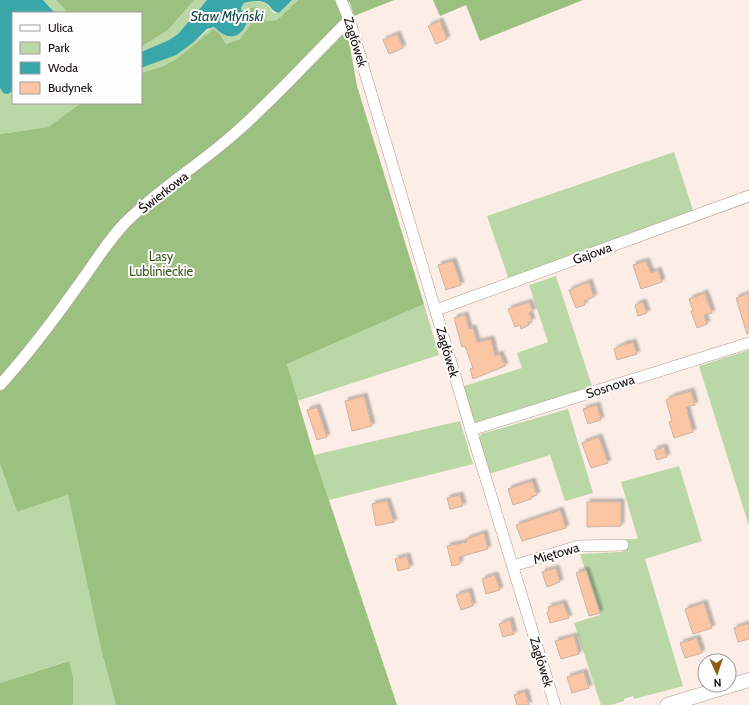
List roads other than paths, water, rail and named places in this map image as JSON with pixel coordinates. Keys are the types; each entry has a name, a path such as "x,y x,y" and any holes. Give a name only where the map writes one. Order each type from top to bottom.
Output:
{"street":[{"name":"Zagłówek","path":"341,0 350,22 471,430 555,705"},
{"name":"Świerkowa","path":"0,385 53,320 125,223 150,200 234,135 344,25 350,22"},
{"name":"Gajowa","path":"436,310 749,196"},
{"name":"Sosnowa","path":"471,430 749,342"},
{"name":"Miętowa","path":"513,566 578,546 623,545"},
{"path":"667,705 749,680"}],"water":[{"path":"0,0 43,0 54,12 12,12 12,91 8,94 3,93 0,88"},
{"name":"Staw Młyński","path":"207,0 292,0 279,13 275,12 266,3 261,1 244,3 241,8 247,22 244,29 239,34 229,36 222,34 214,27 207,29 194,42 176,55 142,68 142,52 169,40 178,34"}],"park label":[{"name":"Lasy Lublinieckie","path":"161,264"}]}
